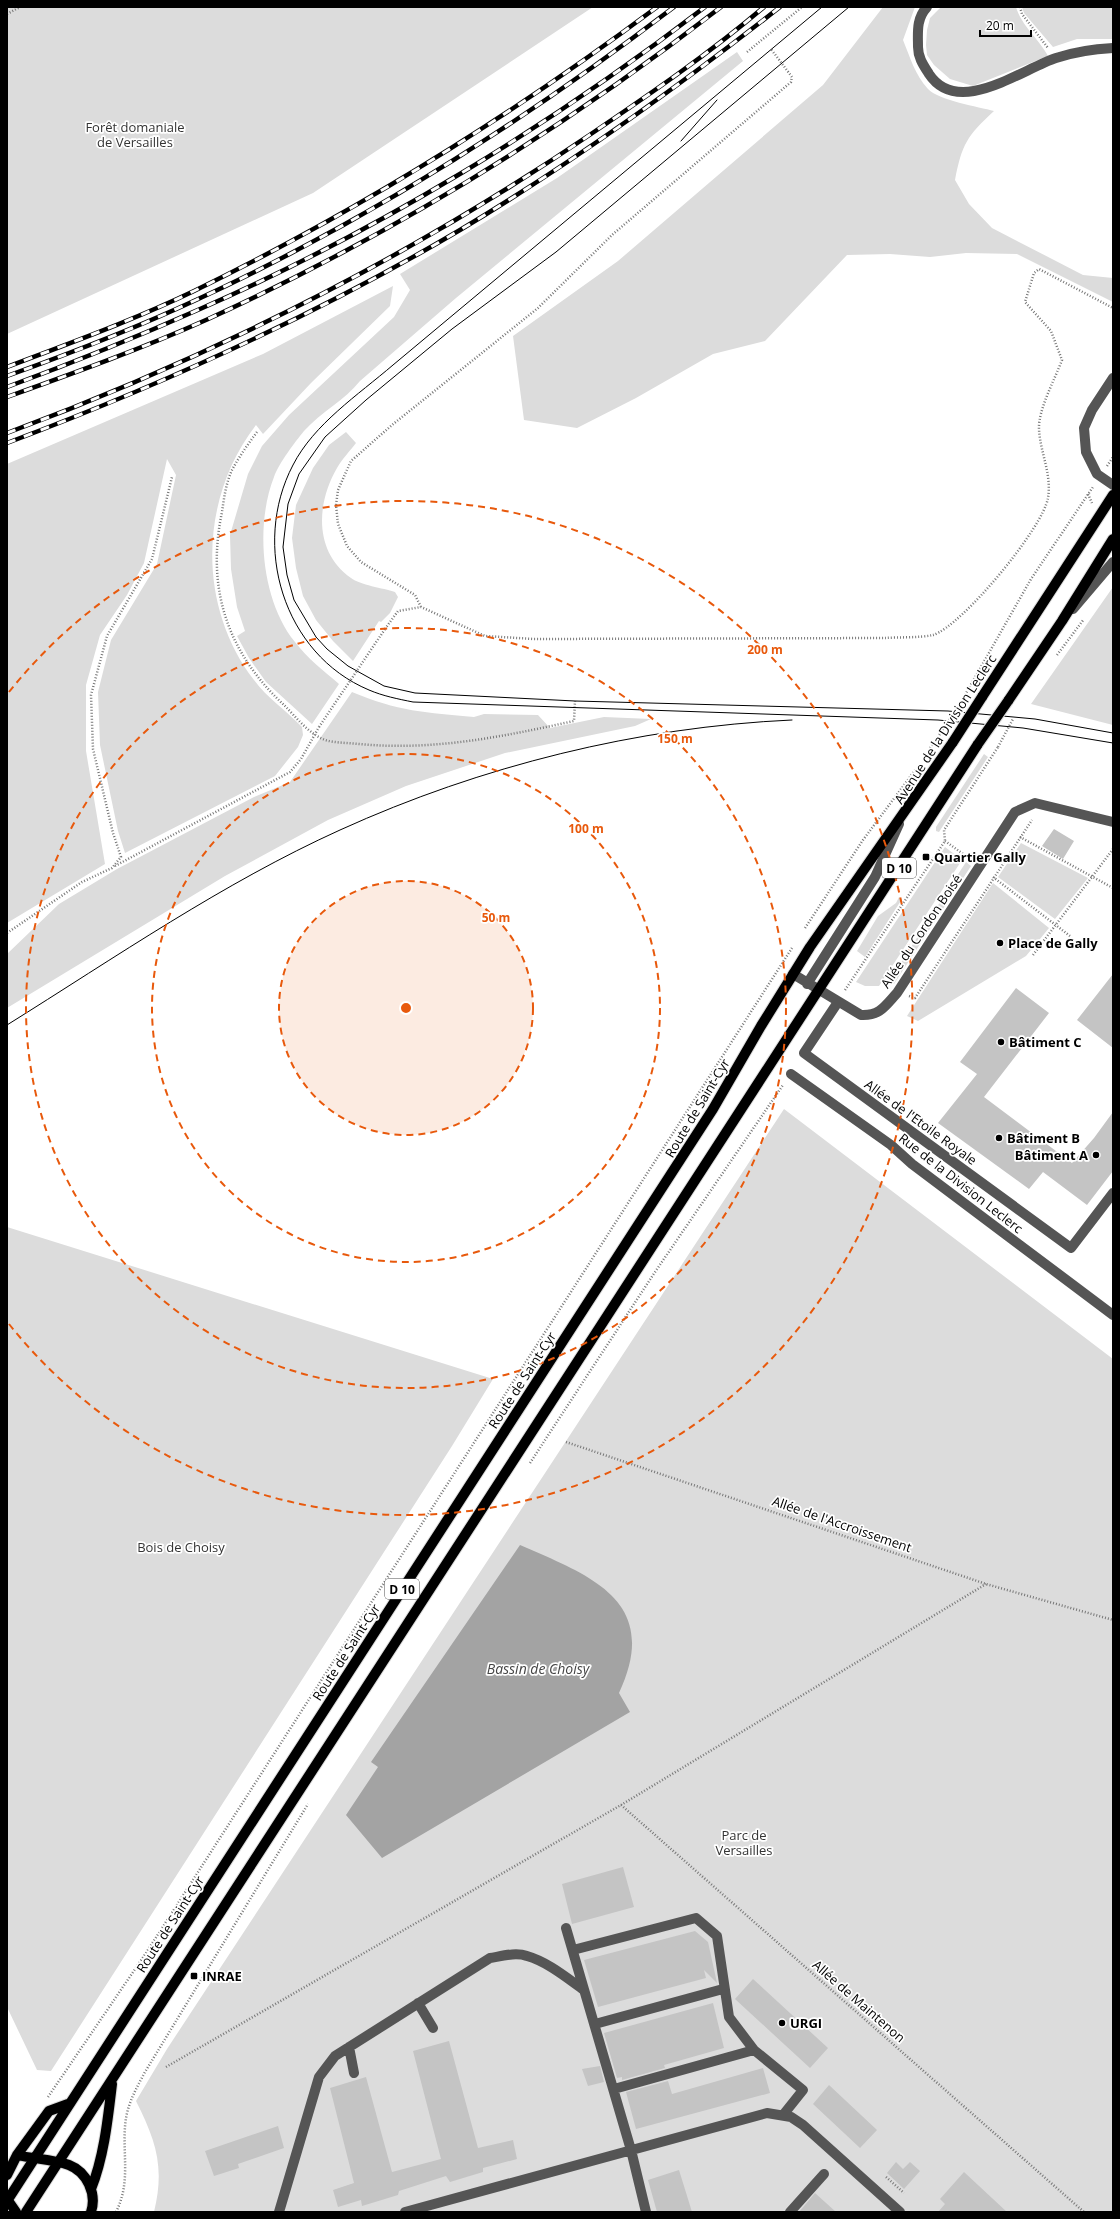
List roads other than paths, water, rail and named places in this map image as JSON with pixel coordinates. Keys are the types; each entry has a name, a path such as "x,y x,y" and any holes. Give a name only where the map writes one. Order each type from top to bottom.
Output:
{"main road":[{"name":"Avenue de la Division Leclerc","path":"793,974 953,742 1113,495"},
{"name":"D 10","path":"26,2212 978,744 1062,621 1113,539"},
{"name":"Route de Saint-Cyr","path":"7,2200 713,1109 793,974"},
{"path":"91,2189 96,2178 112,2081"},
{"path":"7,2175 17,2155 49,2112 68,2104"},
{"path":"17,2155 69,2165 79,2171 87,2179 91,2189 91,2212"},
{"path":"7,2200 16,2212"}],"street":[{"path":"927,7 923,12 918,26 918,51 922,63 935,82 946,88 961,92 978,91 1056,58 1113,48"},
{"path":"1113,378 1092,410 1084,428 1086,452 1097,474 1113,485"},
{"path":"1062,621 1113,562"},
{"name":"Allée du Cordon Boisé","path":"793,974 807,984 862,1015 872,1016 883,1009 898,991 1015,812 1035,802 1113,822"},
{"path":"807,984 875,877 901,819"},
{"name":"Allée de l'Etoile Royale","path":"838,1002 804,1053 1071,1248 1113,1193"},
{"name":"Rue de la Division Leclerc","path":"791,1074 891,1145 912,1164 1113,1315"},
{"path":"573,1950 696,1918 717,1936 723,1989 729,2017 754,2050 802,2090 783,2114"},
{"path":"566,1928 614,2089 646,2212"},
{"path":"279,2212 319,2077 335,2056 490,1958 513,1954 527,1955 546,1964 584,1990"},
{"path":"594,2024 723,1989"},
{"path":"418,2003 433,2028"},
{"path":"349,2047 354,2073"},
{"path":"614,2089 754,2050"},
{"path":"405,2212 766,2113 783,2114 803,2125 900,2212"},
{"path":"790,2212 824,2174"}],"water":[{"name":"Bassin de Choisy","path":"520,1545 571,1568 594,1581 612,1596 625,1614 632,1635 630,1661 619,1693 630,1712 382,1858 346,1815 378,1767 371,1762"}],"tram line":[{"path":"822,7 352,399 313,436 293,465 281,496 275,529 276,562 283,594 296,624 315,651 339,673 374,692 413,702 938,720 1023,728 1113,743"},
{"path":"849,7 556,252 452,329 366,400 325,437 299,474 288,504 283,547 287,575 294,600 316,637 327,649 348,666 384,686 415,693 575,701 948,711 1035,719 1113,733"},
{"path":"681,141 717,100"},
{"path":"7,1025 129,947 254,873 340,830 394,807 448,787 504,769 618,741 676,731 734,724 792,720"}],"railway":[{"path":"7,367 102,331 171,302 315,228 374,195 490,124 602,47 657,7"},
{"path":"7,376 173,311 259,270 321,237 443,167 502,129 618,49 674,7"},
{"path":"7,387 152,330 200,309 332,246 462,173 524,134 646,51 705,7"},
{"path":"7,397 182,331 342,253 473,178 537,138 661,52 721,7"},
{"path":"7,433 160,371 308,301 380,263 452,222 591,134 701,57 764,7"},
{"path":"7,443 124,397 181,372 295,319 406,261 460,230 584,151 703,66 780,7"}],"place":[{"name":"Quartier Gally","path":"926,857"},
{"name":"Place de Gally","path":"1000,943"},
{"name":"Bâtiment C","path":"1001,1042"},
{"name":"Bâtiment B","path":"999,1138"},
{"name":"Bâtiment A","path":"1096,1155"},
{"name":"INRAE","path":"194,1976"},
{"name":"URGI","path":"782,2023"}],"park label":[{"name":"Forêt domaniale de Versailles","path":"135,134"},
{"name":"Bois de Choisy","path":"181,1547"},
{"name":"Parc de Versailles","path":"744,1842"}]}
